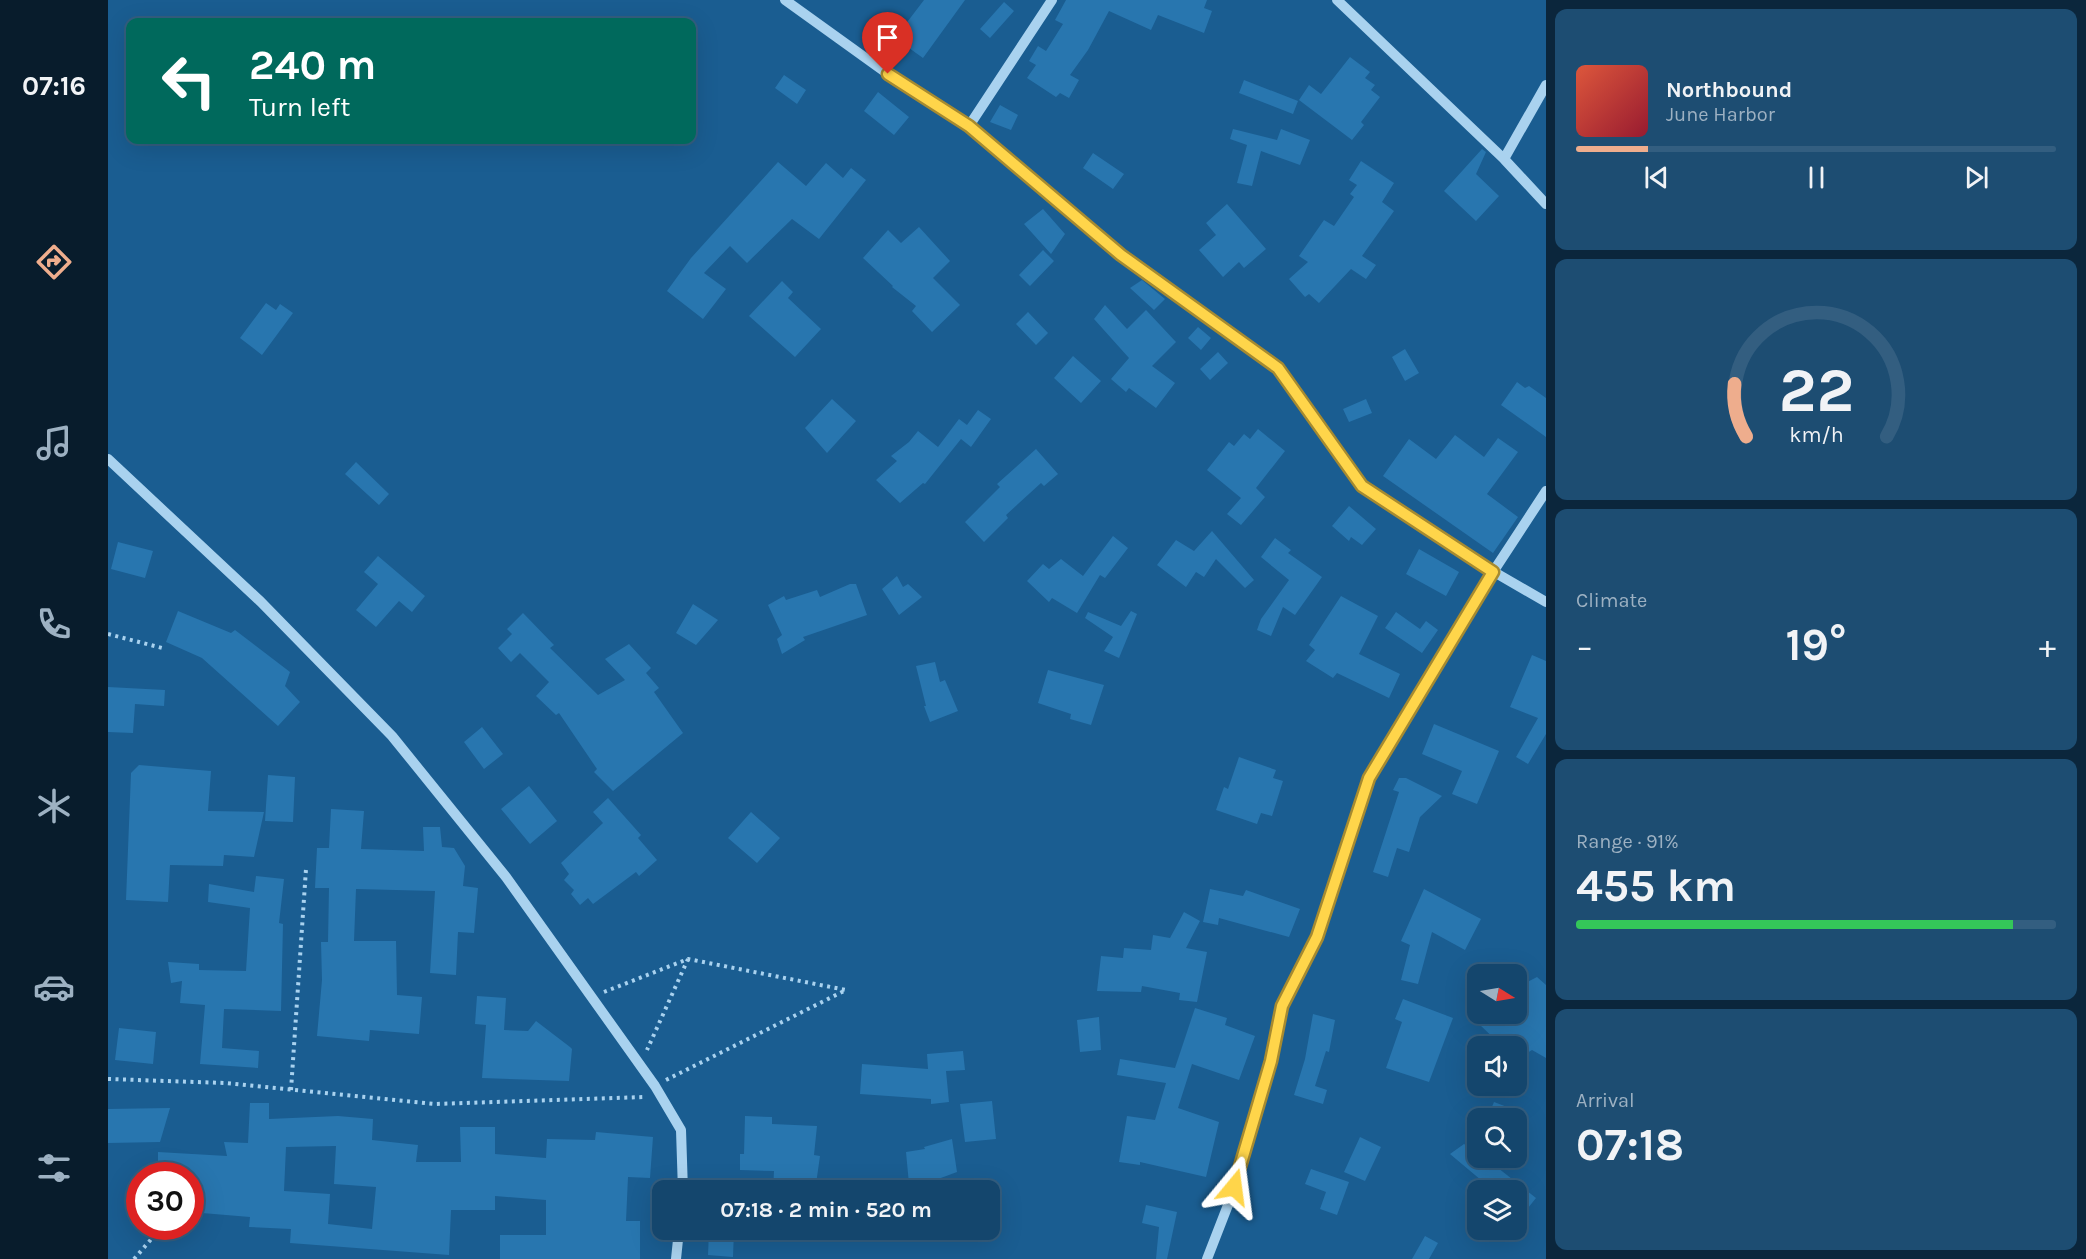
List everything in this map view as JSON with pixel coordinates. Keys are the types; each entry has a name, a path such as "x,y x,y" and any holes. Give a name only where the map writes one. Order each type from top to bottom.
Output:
{"street":[{"path":"785,0 906,87 969,126 1121,255 1278,368 1362,486 1493,572 1546,602"},
{"path":"969,126 1052,0"},
{"path":"1337,0 1504,159 1546,204"},
{"path":"1504,159 1546,85"},
{"path":"108,459 261,602 393,736 506,877 640,1064 681,1130 683,1180"},
{"path":"1207,1259 1234,1187 1271,1061 1282,1006 1317,937 1369,778 1493,572 1546,491"},
{"path":"676,1259 678,1240"}],"path":[{"path":"108,634 166,649"},
{"path":"291,1090 306,869"},
{"path":"592,997 688,959 846,990 655,1086"},
{"path":"640,1064 688,959"},
{"path":"108,1079 225,1083 435,1104 661,1096"},
{"path":"134,1259 151,1240"}],"building":[{"path":"924,0 965,0 923,58 895,38"},
{"path":"1066,0 1207,0 1204,8 1212,11 1204,33 1158,15 1151,30 1109,11 1088,50 1070,75 1079,80 1069,98 1060,93 1056,97 1027,78 1036,65 1029,61 1038,46 1046,51 1063,24 1055,20"},
{"path":"1004,2 1014,11 990,38 980,29"},
{"path":"1350,57 1370,72 1365,78 1375,85 1371,90 1380,97 1361,122 1364,125 1352,140 1299,100 1309,85 1321,94"},
{"path":"784,75 806,90 797,104 775,88"},
{"path":"1244,80 1298,101 1293,114 1239,93"},
{"path":"878,92 909,117 894,135 864,111"},
{"path":"1000,105 1018,115 1011,130 990,122"},
{"path":"1233,129 1277,140 1281,129 1310,140 1300,165 1261,151 1252,186 1237,183 1247,145 1230,139"},
{"path":"1482,149 1486,152 1476,174 1499,196 1476,221 1444,191"},
{"path":"1093,153 1124,174 1113,189 1083,168"},
{"path":"1361,161 1394,183 1382,202 1394,211 1362,256 1376,265 1366,279 1351,269 1319,303 1309,294 1305,297 1289,279 1308,262 1299,256 1324,220 1334,226 1354,197 1350,194 1357,185 1349,180"},
{"path":"778,162 806,186 826,163 843,178 851,168 866,180 819,239 792,219 747,263 730,246 704,273 726,289 703,319 667,291 691,258"},
{"path":"1227,204 1266,249 1244,268 1239,262 1223,277 1199,250 1216,235 1206,223"},
{"path":"1043,209 1065,234 1051,254 1024,224"},
{"path":"919,227 950,261 933,278 960,305 932,332 912,311 916,306 892,287 863,258 888,230 901,243"},
{"path":"1043,250 1054,261 1030,286 1019,275"},
{"path":"1142,280 1165,299 1154,310 1130,288"},
{"path":"782,281 793,292 788,298 821,329 795,357 749,316"},
{"path":"266,303 276,310 280,304 293,313 262,355 240,338"},
{"path":"1105,305 1127,329 1146,310 1176,342 1152,366 1175,383 1156,408 1129,388 1126,392 1111,379 1129,358 1094,319"},
{"path":"1028,312 1048,333 1036,345 1016,324"},
{"path":"1198,327 1211,338 1201,350 1188,338"},
{"path":"1405,349 1419,373 1405,381 1392,357"},
{"path":"1218,352 1228,363 1210,380 1200,369"},
{"path":"1073,356 1101,381 1081,403 1054,378"},
{"path":"1517,382 1525,388 1529,386 1546,398 1546,437 1501,405"},
{"path":"832,399 856,421 827,453 805,428"},
{"path":"1366,399 1372,413 1349,422 1343,409"},
{"path":"978,410 991,419 971,447 961,439 925,484 923,483 900,503 876,480 897,461 891,456 909,442 918,431 938,447 959,419 967,425"},
{"path":"1258,429 1285,451 1256,488 1265,497 1241,525 1227,514 1241,498 1207,470 1229,442 1234,446 1244,434 1250,439"},
{"path":"1455,435 1484,457 1498,438 1518,452 1487,494 1518,517 1493,553 1383,476 1409,439 1436,459"},
{"path":"1036,449 1058,474 1044,486 1041,483 1006,515 1008,518 984,542 965,522 1000,487 997,484"},
{"path":"356,462 389,494 379,505 345,474"},
{"path":"1349,506 1376,529 1362,545 1351,537 1349,541 1332,526"},
{"path":"1212,531 1254,580 1245,588 1216,559 1204,577 1196,572 1186,587 1157,565 1176,540 1194,551"},
{"path":"1113,536 1128,548 1105,578 1100,575 1077,613 1052,598 1049,602 1027,581 1043,564 1049,569 1061,559 1083,576"},
{"path":"1275,538 1291,550 1288,553 1322,577 1295,615 1283,607 1271,636 1257,630 1261,619 1289,580 1261,557"},
{"path":"118,542 153,551 145,578 111,569"},
{"path":"1419,549 1459,572 1446,596 1406,574"},
{"path":"378,556 425,596 412,612 399,601 376,627 356,610 378,584 364,572"},
{"path":"897,576 903,587 908,584 922,597 899,615 882,589"},
{"path":"850,584 856,584 867,615 803,637 805,640 782,654 777,639 782,635 768,605 784,596 786,600 817,590 820,597"},
{"path":"1341,596 1378,616 1359,654 1400,674 1389,698 1337,673 1333,678 1306,661 1315,650 1309,645"},
{"path":"693,604 718,620 696,645 676,633"},
{"path":"178,611 231,633 235,630 290,672 285,686 300,702 278,726 202,658 166,642"},
{"path":"1131,611 1137,614 1119,658 1104,651 1113,637 1085,618 1088,612 1121,626"},
{"path":"1396,612 1420,629 1426,621 1438,630 1422,653 1385,628"},
{"path":"523,613 554,645 550,648 598,695 625,680 605,659 629,644 651,668 646,673 659,688 654,692 683,733 613,791 594,772 597,769 559,713 556,715 536,696 549,682 520,653 511,662 498,648 512,634 507,629"},
{"path":"1532,655 1546,661 1546,734 1528,764 1516,757 1538,718 1510,707"},
{"path":"935,662 940,682 945,680 958,711 930,722 924,706 926,706 916,666"},
{"path":"1048,670 1104,685 1091,725 1070,719 1071,714 1038,703"},
{"path":"108,687 165,690 164,706 135,704 133,733 108,732"},
{"path":"1434,724 1499,751 1477,804 1452,794 1462,771 1422,754"},
{"path":"482,727 503,754 484,769 464,742"},
{"path":"1239,757 1276,770 1273,778 1283,781 1272,816 1261,813 1257,824 1216,810 1224,787 1228,789"},
{"path":"139,765 211,771 208,811 264,812 254,857 224,855 223,866 170,865 168,902 126,900 131,773"},
{"path":"268,775 295,777 293,822 265,821"},
{"path":"1399,778 1406,778 1442,796 1420,817 1409,852 1397,848 1388,877 1373,872 1399,792 1393,790"},
{"path":"529,786 557,821 530,844 501,809"},
{"path":"608,798 641,835 638,838 657,860 639,876 636,872 593,904 588,898 580,905 571,894 574,890 564,880 569,874 561,863 603,823 593,812"},
{"path":"331,809 364,811 361,849 424,851 423,827 440,827 442,847 454,848 465,866 463,886 478,888 474,933 458,932 456,975 430,973 435,891 356,889 354,941 396,941 397,995 422,997 419,1034 370,1030 369,1041 317,1036 322,980 321,942 328,942 329,888 315,888 317,848 329,848"},
{"path":"751,812 780,838 757,863 728,838"},
{"path":"256,876 284,879 279,923 283,924 281,1011 224,1009 222,1048 259,1051 258,1068 200,1064 205,1005 180,1003 182,981 171,983 168,962 199,964 199,970 246,971 250,908 208,902 209,884 254,892"},
{"path":"1210,889 1243,896 1246,890 1300,909 1289,937 1219,918 1218,925 1203,922"},
{"path":"1424,889 1481,919 1465,950 1432,932 1418,984 1401,980 1410,945 1401,941"},
{"path":"1184,912 1200,921 1186,948 1207,952 1197,1002 1179,1000 1180,993 1142,986 1141,992 1097,991 1101,956 1123,958 1124,948 1151,950 1153,935 1170,938"},
{"path":"1537,977 1546,985 1546,1058 1532,1050 1527,1053 1527,1036 1492,1036 1479,1024 1527,1024 1527,982"},
{"path":"477,996 506,998 504,1030 528,1031 536,1021 570,1047 572,1049 569,1081 482,1078 486,1025 475,1024"},
{"path":"1403,999 1453,1018 1429,1082 1386,1068 1402,1022 1395,1019"},
{"path":"1195,1008 1227,1018 1225,1025 1255,1036 1239,1080 1192,1064 1178,1108 1219,1122 1206,1177 1140,1162 1140,1165 1119,1162 1127,1116 1155,1120 1166,1083 1117,1075 1120,1059 1175,1068"},
{"path":"1313,1014 1335,1020 1329,1052 1326,1051 1315,1086 1327,1090 1323,1104 1294,1095 1305,1059"},
{"path":"1099,1017 1101,1050 1080,1052 1077,1020"},
{"path":"119,1028 156,1032 153,1064 115,1060"},
{"path":"963,1051 965,1070 946,1071 949,1102 931,1104 931,1099 860,1094 862,1064 928,1069 927,1054"},
{"path":"992,1101 996,1139 965,1142 960,1104"},
{"path":"1494,1102 1507,1107 1507,1108 1492,1108"},
{"path":"250,1103 269,1103 269,1119 338,1116 373,1119 372,1140 418,1145 416,1162 461,1162 460,1127 495,1127 495,1154 546,1158 547,1139 595,1140 596,1132 653,1137 650,1178 628,1177 626,1221 640,1221 640,1259 500,1259 500,1235 546,1235 546,1200 495,1196 495,1210 451,1210 449,1255 290,1243 291,1229 249,1227 250,1217 204,1213 204,1162 158,1162 158,1152 227,1156 224,1142 248,1143","holes":["336,1146 334,1184 376,1187 372,1229 328,1224 330,1194 284,1191 286,1147"]},
{"path":"170,1108 160,1142 108,1143 108,1109"},
{"path":"745,1116 772,1117 772,1124 817,1126 814,1155 820,1156 817,1180 774,1180 774,1171 740,1170 740,1154 744,1154"},
{"path":"1360,1137 1381,1147 1365,1181 1344,1172"},
{"path":"952,1139 957,1172 935,1180 909,1180 906,1152 925,1149 924,1147"},
{"path":"1464,1144 1467,1146 1467,1168 1498,1168 1513,1180 1481,1180 1450,1154"},
{"path":"1311,1169 1349,1182 1337,1215 1320,1209 1326,1192 1305,1184"},
{"path":"1527,1191 1536,1198 1527,1209"},
{"path":"1146,1205 1177,1212 1167,1259 1156,1259 1159,1227 1142,1223"},
{"path":"1425,1236 1438,1243 1429,1259 1412,1259"},
{"path":"709,1240 734,1240 733,1257 708,1255"}],"route":[{"path":"888,74 969,126 1121,255 1278,368 1362,486 1493,572 1369,778 1317,937 1282,1006 1271,1061 1234,1187"}]}
